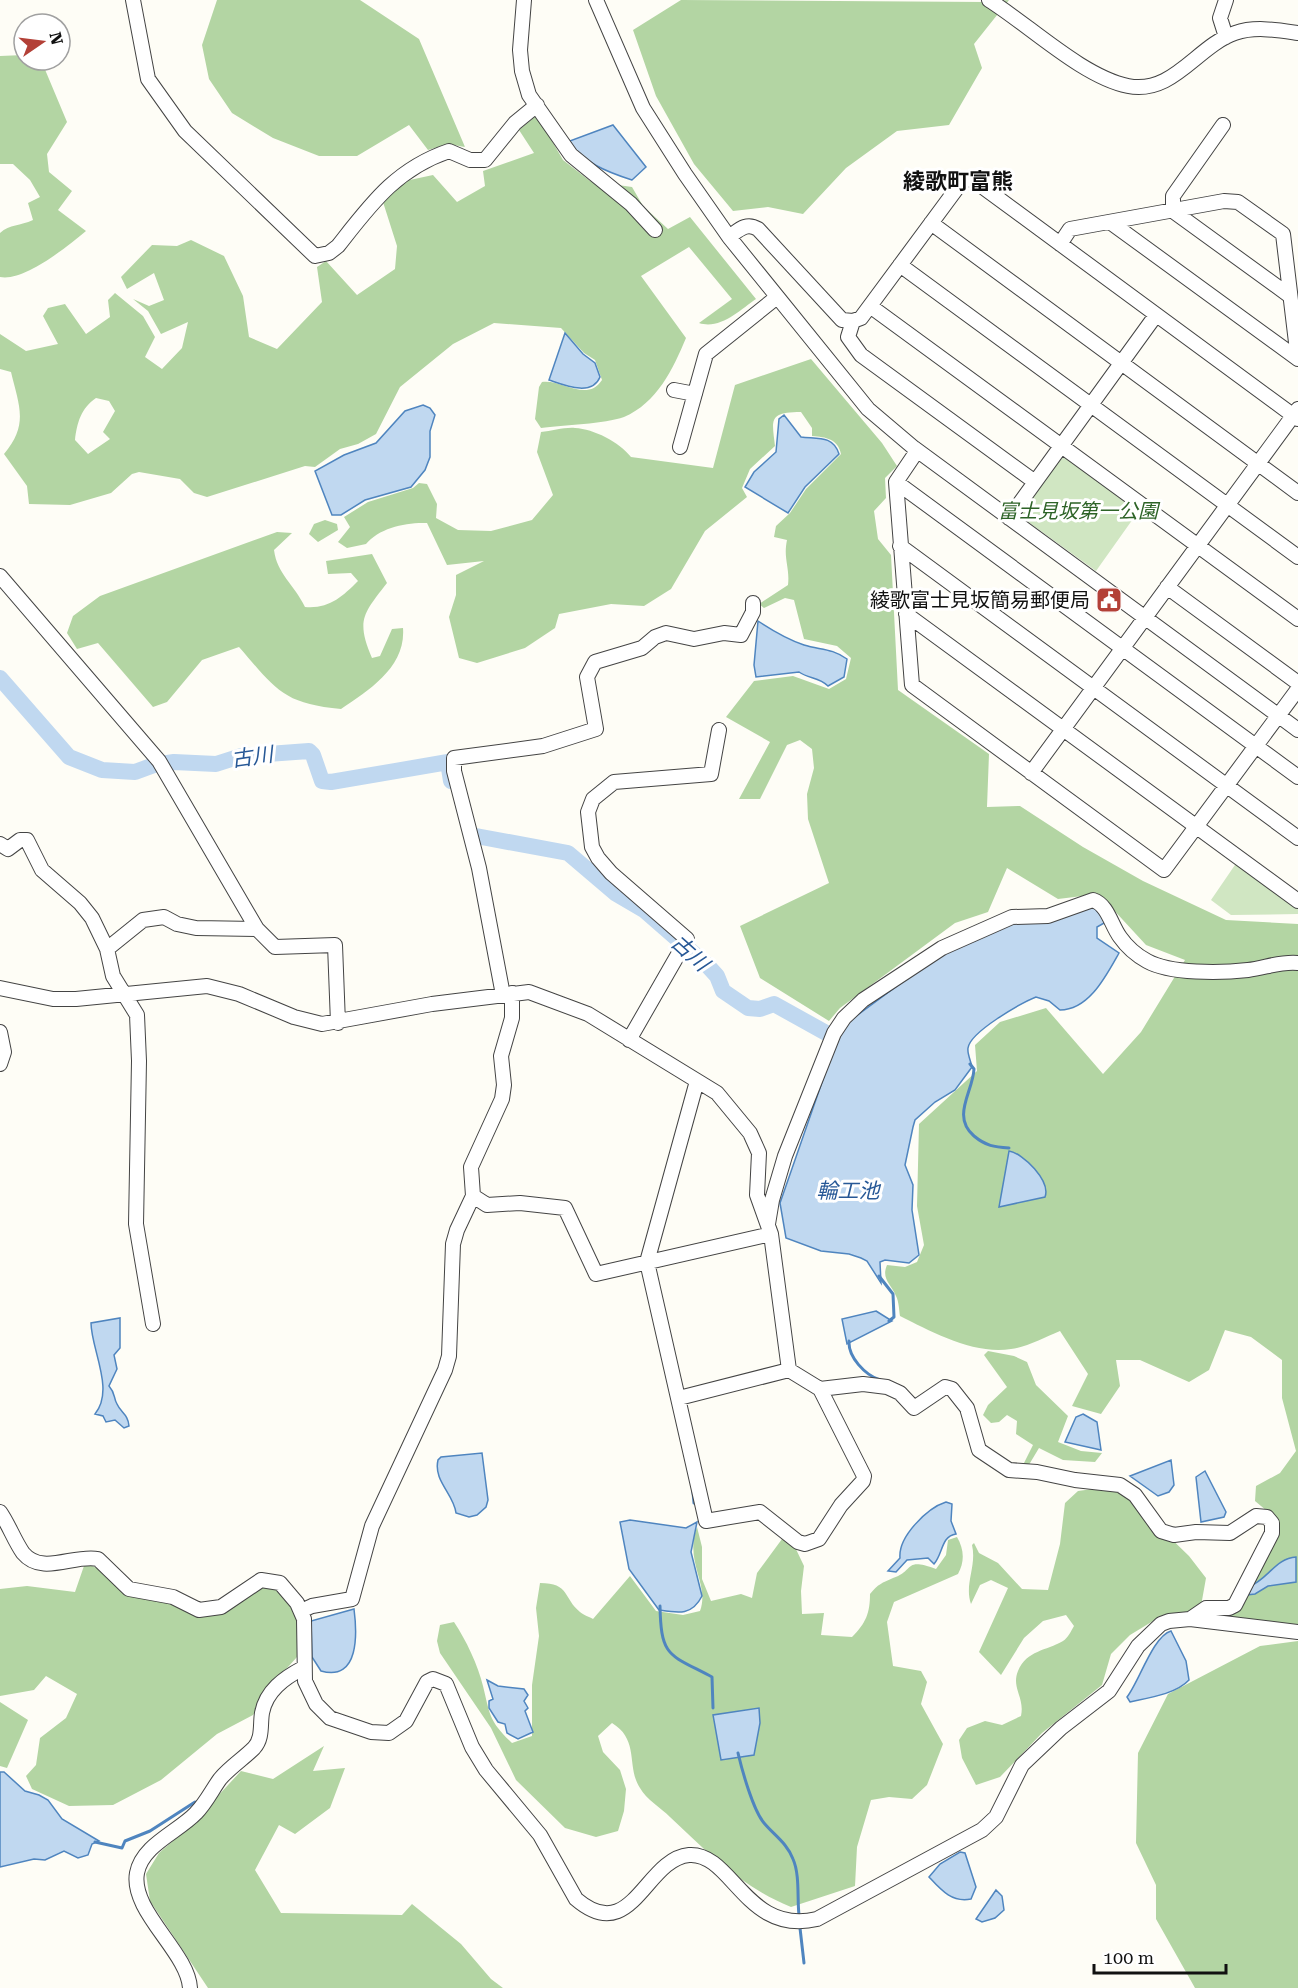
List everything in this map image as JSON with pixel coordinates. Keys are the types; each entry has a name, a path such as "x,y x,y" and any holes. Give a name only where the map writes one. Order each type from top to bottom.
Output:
{"street":[{"path":"133,0 148,79 169,110 184,131 315,256 329,253 338,246 379,194 413,167 449,151 470,160 485,160 515,123 537,105"},
{"path":"524,0 520,50 525,86 571,155 631,204 655,230"},
{"path":"596,0 644,108 685,174 729,237 868,410 917,450 1298,730"},
{"path":"989,0 1092,70 1126,86 1140,87 1161,83 1226,37 1246,30 1298,33"},
{"path":"1007,11 1016,0"},
{"path":"1226,0 1221,18 1226,37"},
{"path":"1173,211 1173,196 1223,125"},
{"path":"729,237 744,226 752,225 758,229 842,320 853,321 861,318 963,180 972,179 1156,315 1297,415 1227,505 1031,773"},
{"path":"1060,244 1070,229 1224,201 1238,202 1283,234 1298,360 1110,222"},
{"path":"1173,211 1290,296"},
{"path":"931,223 1298,493"},
{"path":"900,264 1298,557"},
{"path":"680,447 706,354 777,297"},
{"path":"870,306 1298,619"},
{"path":"1009,518 1156,315"},
{"path":"853,321 848,337 861,355 1035,482"},
{"path":"674,390 695,394"},
{"path":"917,450 896,482 912,685 1164,870 1298,689"},
{"path":"896,482 1298,777"},
{"path":"900,546 1298,838"},
{"path":"0,576 161,764 257,929 275,947 335,945 338,1023"},
{"path":"1167,587 1298,683"},
{"path":"301,1611 312,1606 352,1599 372,1527 448,1362 453,1244 473,1196 471,1167 502,1099 504,1085 501,1056 512,1018 479,868 454,771 454,758 543,746 596,729 587,677 595,662 642,648 655,637 666,633 694,639 724,633 741,635 753,612 753,603"},
{"path":"906,614 1298,901"},
{"path":"629,1040 687,939 611,873 598,858 592,847 588,812 593,799 614,782 711,774 719,730"},
{"path":"0,844 8,849 20,840 27,840 42,870 86,910 107,950 113,976 137,1015 139,1061 136,1224 153,1324"},
{"path":"769,1229 772,1200 785,1156 833,1037 844,1018 863,1000 942,948 1012,917 1048,916 1093,900 1100,903 1127,946 1157,965 1196,971 1249,970 1279,963 1298,963"},
{"path":"107,950 143,920 164,917 177,924 196,928 257,929"},
{"path":"0,988 53,999 124,995 207,986 239,994 316,1023 338,1023 432,1004 529,992 571,1007 697,1081 726,1101 755,1142 759,1153 757,1195 769,1229 789,1370"},
{"path":"0,1032 4,1052 0,1064"},
{"path":"678,1398 789,1370 820,1389 864,1476 863,1481 841,1505 819,1539 805,1544 798,1542 760,1512 706,1521 647,1262 697,1081"},
{"path":"473,1196 487,1204 520,1203 565,1209 596,1274 769,1229"},
{"path":"820,1389 862,1384 887,1387 900,1393 914,1408 945,1387 952,1389 967,1408 979,1450 989,1459 1009,1470 1120,1485 1135,1495 1156,1526 1167,1533 1230,1533 1256,1516 1267,1516 1272,1523 1272,1533 1235,1605 1229,1608 1206,1608 1190,1619"},
{"path":"0,1512 24,1553 33,1562 47,1564 98,1559 129,1589 174,1597 206,1611 221,1607 261,1580 270,1579 280,1583 301,1611 304,1619 303,1668 310,1693 322,1712 330,1718 380,1734 399,1728 406,1721 427,1682 433,1679 446,1684 472,1747 486,1770 540,1835 569,1888 584,1906 606,1912 626,1908 667,1865 687,1855 696,1855 716,1866 755,1907 790,1921 803,1922 825,1915 982,1830 996,1817 1022,1765 1061,1728 1109,1691 1138,1647 1154,1629 1169,1620 1190,1619 1298,1632"},
{"path":"190,1988 183,1970 142,1899 136,1875 150,1849 176,1832 198,1811 222,1777 256,1745 262,1729 262,1715 266,1699 285,1677 303,1668"}],"green space":[{"path":"217,0 360,0 419,39 465,147 448,144 428,150 409,125 357,156 319,156 273,138 232,113 209,79 202,45"},
{"path":"681,0 985,2 1009,0 974,44 982,68 949,125 897,131 846,168 803,214 768,207 733,211 694,164 656,96 633,30"},
{"path":"0,56 12,56 12,72 46,72 67,122 47,154 49,172 72,191 58,210 86,231 45,262 10,277 0,277 0,233 33,220 28,203 40,197 30,180 13,164 0,164"},
{"path":"537,115 563,160 590,181 632,187 643,206 668,229 690,217 756,299 715,324 699,323 732,299 689,247 641,276 686,338 662,384 655,394 636,411 624,417 595,423 541,428 535,419 539,387 542,382 589,390 596,387 602,380 595,360 584,353 561,328 494,323 453,344 400,387 376,434 358,444 340,449 315,467 305,466 207,497 194,493 180,479 139,472 132,474 111,493 70,505 29,504 27,486 4,454 17,433 20,415 11,372 0,369 0,334 26,351 58,344 43,316 48,308 65,304 86,334 110,317 108,300 115,293 143,316 155,337 145,357 162,369 182,348 188,322 161,334 148,311 133,299 149,306 164,300 154,273 127,289 121,277 152,245 177,246 191,240 224,256 243,296 249,337 277,349 322,302 317,267 326,261 357,295 395,269 397,246 383,202 405,181 433,175 457,202 485,186 483,171 534,153 519,130","holes":["96,398 109,401 115,411 103,432 110,439 88,454 75,440 81,416"]},
{"path":"811,359 882,443 897,466 885,478 886,498 874,511 878,539 891,555 898,690 989,754 987,807 1020,806 1083,847 1143,881 1226,920 1298,924 1298,1627 1199,1617 1229,1611 1274,1534 1267,1511 1255,1501 1256,1486 1280,1473 1296,1451 1282,1398 1282,1360 1251,1337 1225,1330 1209,1370 1189,1382 1140,1360 1116,1360 1120,1386 1101,1414 1072,1406 1088,1374 1060,1331 1030,1344 1011,1349 983,1349 954,1341 900,1316 897,1298 885,1274 887,1265 905,1267 917,1262 924,1245 917,1206 919,1124 977,1071 975,1045 1000,1022 1046,1008 1103,1074 1141,1032 1185,960 1146,945 1099,894 1058,899 1007,868 988,912 955,923 840,1008 829,1021 760,978 740,926 829,883 808,819 807,794 814,768 812,749 800,740 787,745 760,799 739,799 770,742 726,717 754,681 793,676 829,689 846,679 851,658 837,646 804,639 794,600 785,598 764,608 759,604 788,585 787,540 774,537 776,526 790,513 806,489 841,454 837,445 827,438 812,436 812,428 801,412 790,412 777,416 773,424 775,446 750,469 742,488 747,497 705,531 671,589 644,606 611,604 559,614 555,628 525,648 477,663 459,658 449,617 456,595 456,575 484,561 447,565 427,523 410,524 385,530 371,538 366,544 347,548 338,542 350,527 344,517 368,502 413,488 419,483 427,484 437,504 436,518 458,530 491,531 532,520 553,495 537,452 541,432 567,428 582,429 613,441 631,457 713,468 735,385"},
{"name":"富士見坂第一公園","path":"1065,454 1140,509 1096,571 1020,516 1019,511 1059,455"},
{"path":"325,520 337,524 338,530 318,542 309,534 314,524"},
{"path":"277,532 292,533 274,550 282,573 305,607 321,606 335,601 358,581 351,573 328,574 326,561 372,554 387,583 367,610 363,626 364,635 372,658 380,656 392,629 403,628 399,654 384,676 341,709 305,703 281,692 239,647 202,660 167,702 153,707 98,643 77,649 67,633 73,616 100,596"},
{"path":"1237,862 1298,906 1298,914 1231,915 1211,900"},
{"path":"988,1351 1014,1356 1027,1362 1036,1385 1068,1416 1058,1442 1081,1451 1102,1453 1095,1462 1063,1460 1039,1448 1027,1468 1022,1467 1033,1445 1016,1434 1017,1421 1007,1415 999,1422 991,1423 983,1415 988,1405 1007,1387 984,1355"},
{"path":"1100,1488 1116,1489 1125,1494 1189,1556 1206,1578 1201,1606 1188,1615 1158,1618 1130,1635 1111,1654 1102,1685 1042,1733 1000,1777 976,1785 962,1758 959,1740 967,1728 985,1721 1002,1725 1021,1716 1022,1709 1016,1677 1022,1664 1032,1655 1065,1640 1074,1626 1066,1615 1043,1621 1024,1638 1001,1675 979,1652 1008,1588 991,1580 980,1585 971,1604 969,1589 973,1560 972,1545 974,1543 979,1553 998,1563 1022,1589 1048,1590 1060,1544 1065,1503 1078,1491"},
{"path":"697,1527 702,1547 702,1579 711,1601 741,1594 752,1598 757,1573 782,1539 794,1545 804,1566 801,1591 802,1614 824,1613 821,1635 852,1637 866,1617 870,1594 875,1588 900,1575 910,1566 918,1564 936,1569 946,1555 948,1540 957,1537 963,1560 958,1574 894,1602 887,1622 893,1666 921,1671 927,1682 921,1704 943,1744 927,1785 912,1799 889,1797 871,1800 857,1847 855,1886 791,1907 757,1890 712,1856 643,1792 636,1780 626,1737 612,1723 598,1736 603,1752 620,1770 626,1789 624,1811 618,1831 596,1837 565,1828 516,1780 491,1728 440,1653 437,1641 440,1625 454,1622 475,1661 489,1711 499,1729 512,1743 532,1736 532,1685 539,1636 536,1608 540,1583 561,1588 580,1612 593,1619 630,1576 656,1611 683,1615 700,1611 702,1591 693,1551"},
{"path":"85,1563 209,1616 223,1612 266,1583 280,1588 295,1610 299,1624 297,1657 269,1688 253,1715 217,1734 161,1780 113,1805 69,1806 32,1789 26,1776 36,1765 40,1738 66,1718 77,1694 46,1676 34,1690 0,1696 0,1589 27,1586 75,1592"},
{"path":"1298,1641 1298,1988 1195,1988 1156,1919 1156,1885 1136,1843 1138,1753 1168,1694 1260,1646"},
{"path":"0,1702 28,1720 7,1768 0,1766"},
{"path":"324,1746 313,1771 345,1768 330,1808 295,1834 279,1825 255,1870 281,1913 402,1915 412,1904 461,1944 491,1979 503,1988 208,1988 150,1901 146,1874 159,1853 189,1827 241,1771 273,1779"}],"water":[{"path":"613,125 646,167 632,180 596,166 581,156 567,142"},
{"path":"565,333 583,354 595,363 600,377 591,387 577,388 549,380"},
{"path":"423,405 430,408 435,415 430,431 430,457 425,470 411,487 365,500 341,515 332,515 315,471 344,455 376,443 405,411"},
{"path":"784,415 801,437 829,441 839,454 805,487 788,513 745,487 754,472 776,452 779,419"},
{"path":"758,621 791,640 842,655 847,659 844,677 828,686 799,672 756,677 754,665"},
{"name":"輪工池","path":"1093,906 1106,922 1097,927 1097,938 1119,953 1096,990 1080,1004 1060,1010 1049,1001 1036,997 986,1026 971,1041 968,1050 972,1067 955,1090 935,1102 915,1120 905,1165 913,1185 912,1210 919,1255 909,1263 885,1260 880,1262 881,1283 867,1261 861,1258 849,1254 821,1251 786,1238 780,1203 837,1039 848,1022 935,958 996,927"},
{"path":"1009,1151 1028,1162 1040,1176 1046,1191 1045,1197 999,1207"},
{"path":"876,1311 892,1321 847,1344 842,1319"},
{"path":"120,1318 120,1348 114,1355 117,1369 109,1386 127,1419 129,1426 124,1428 115,1420 106,1422 103,1416 95,1414 101,1404 103,1382 91,1323"},
{"path":"1083,1414 1097,1422 1101,1450 1065,1442 1076,1417"},
{"path":"482,1453 488,1500 486,1507 477,1515 469,1517 456,1513 452,1500 438,1474 438,1460 441,1457"},
{"path":"1171,1460 1174,1485 1169,1492 1158,1496 1130,1476"},
{"path":"1205,1471 1226,1512 1224,1517 1201,1522 1196,1477"},
{"path":"946,1502 952,1504 951,1521 956,1534 951,1535 945,1542 934,1564 928,1558 907,1560 896,1572 888,1571 900,1558 904,1541 915,1524 938,1505"},
{"path":"630,1520 686,1528 697,1522 691,1552 702,1596 694,1607 684,1612 659,1610 629,1569 620,1522"},
{"path":"1296,1557 1296,1582 1268,1586 1255,1594 1246,1595 1250,1586 1262,1579 1277,1565"},
{"path":"354,1609 355,1642 349,1662 343,1669 334,1672 321,1671 312,1657 311,1621"},
{"path":"1171,1631 1186,1661 1189,1680 1169,1692 1130,1702 1127,1697 1152,1650 1164,1635"},
{"path":"487,1680 498,1686 524,1689 528,1695 524,1701 528,1708 525,1711 533,1732 518,1739 507,1733 505,1724 498,1722 489,1708 489,1701 493,1699"},
{"path":"759,1708 760,1723 754,1755 721,1760 713,1715"},
{"path":"0,1772 4,1772 25,1791 48,1800 62,1819 99,1841 92,1844 88,1855 78,1858 64,1851 45,1860 34,1859 0,1867"},
{"path":"960,1852 965,1853 976,1887 971,1899 953,1897 929,1877 940,1864"},
{"path":"996,1890 1002,1896 1004,1910 995,1918 982,1922 976,1919"}],"waterway":[{"name":"古川","path":"0,678 69,757 102,770 135,772 154,765 174,762 216,764 241,756 309,751 313,755 322,781 331,782 448,762 451,781"},
{"name":"古川","path":"476,836 568,853 615,893 644,910 707,965 717,976 723,991 748,1008 760,1009 774,1004 837,1039"},
{"path":"970,1064 974,1069 964,1112 967,1128 986,1144 1009,1148"},
{"path":"879,1276 893,1294 894,1317 889,1321"},
{"path":"849,1341 851,1353 858,1365 880,1380"},
{"path":"693,1492 694,1503"},
{"path":"660,1606 662,1636 670,1652 686,1664 712,1677 713,1708"},
{"path":"738,1753 748,1790 760,1817 784,1844 793,1859 797,1879 799,1915"},
{"path":"95,1842 122,1848 125,1841 150,1831 195,1802"},
{"path":"800,1928 804,1963"}],"place":[{"name":"綾歌富士見坂簡易郵便局","path":"1109,600"}],"district":[{"name":"綾歌町富熊","path":"958,181"}]}
